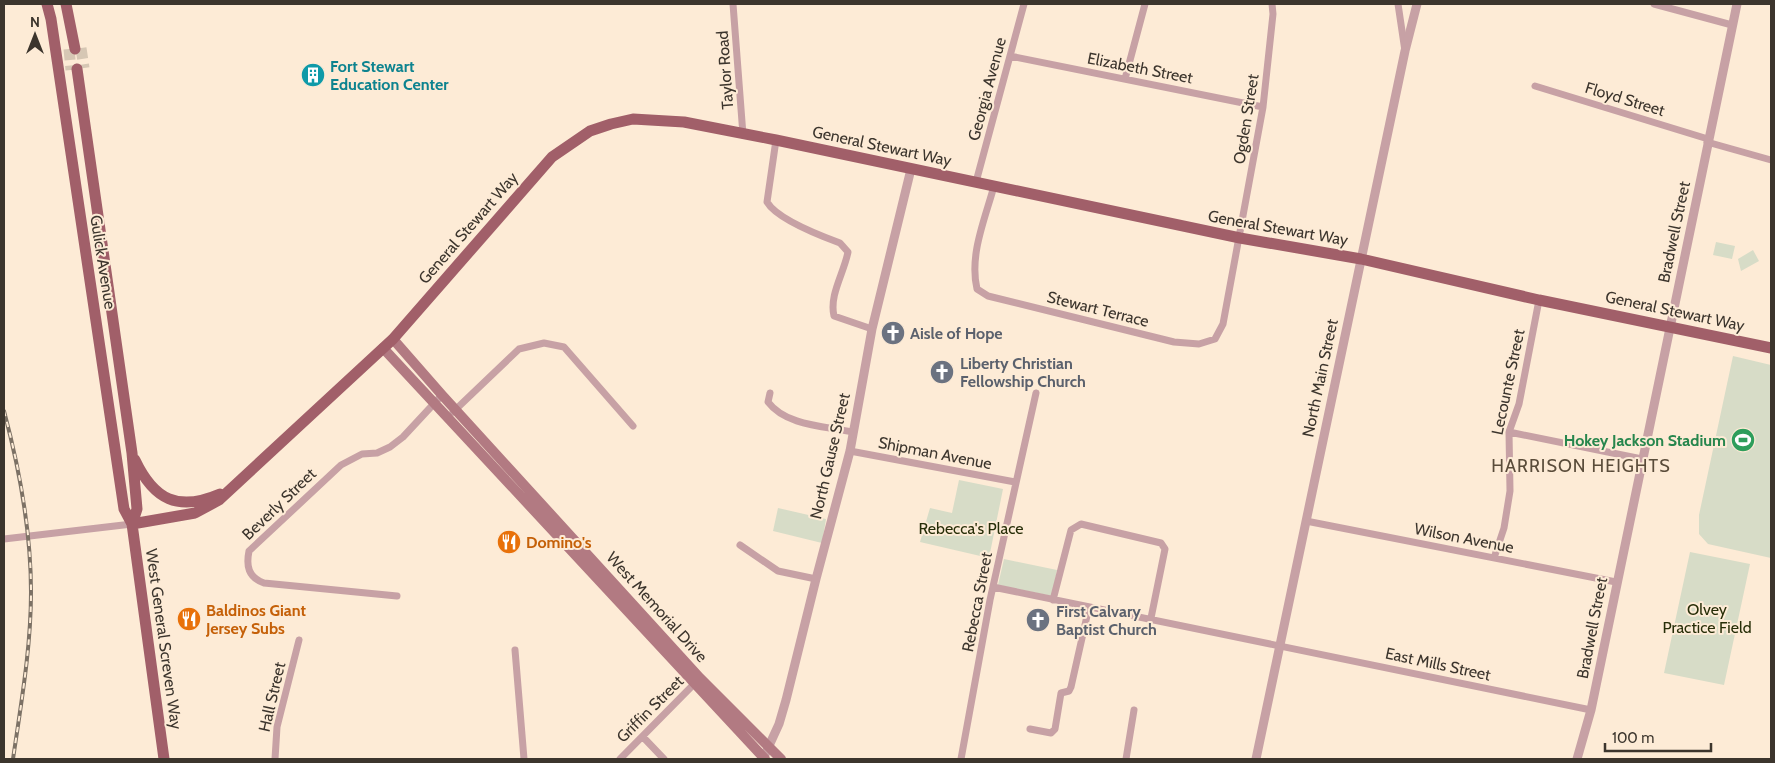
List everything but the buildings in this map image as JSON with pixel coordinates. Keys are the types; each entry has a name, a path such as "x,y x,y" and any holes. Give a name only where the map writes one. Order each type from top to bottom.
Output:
{"main road":[{"name":"Gulick Avenue","path":"47,4 51,20 124,509 132,524"},
{"path":"66,4 74,46"},
{"path":"78,69 132,453 137,509 132,524"},
{"name":"General Stewart Way","path":"132,524 204,510 231,490 393,339 541,170 564,148 576,139 611,124 643,119 684,122 776,140 1240,238 1361,260 1539,300 1771,348"},
{"name":"West Memorial Drive","path":"393,339 697,680 764,759"},
{"path":"100,349 117,346"},
{"name":"West Memorial Drive","path":"383,348 446,417 697,680 781,759"},
{"path":"132,453 142,476 151,487 170,499 185,503 201,502 231,490"},
{"name":"West General Screven Way","path":"132,524 164,759"}],"street":[{"name":"Taylor Road","path":"734,4 743,135"},
{"name":"Georgia Avenue","path":"976,182 1024,4"},
{"path":"1126,79 1145,4"},
{"name":"Ogden Street","path":"1240,238 1263,107 1273,14 1272,4"},
{"path":"1398,4 1405,51"},
{"name":"North Main Street","path":"1256,759 1405,51 1417,4"},
{"path":"1654,4 1732,26"},
{"name":"Bradwell Street","path":"1578,759 1591,710 1737,4"},
{"name":"Elizabeth Street","path":"1010,56 1263,107"},
{"name":"Floyd Street","path":"1535,86 1771,160"},
{"path":"776,140 767,202 770,207 795,223 845,247 848,252 845,268 834,300 834,316 872,328"},
{"name":"North Gause Street","path":"764,759 786,700 850,451 872,328 911,169"},
{"name":"Stewart Terrace","path":"994,186 974,256 974,277 977,289 988,296 1174,342 1199,344 1215,338 1223,324 1240,238"},
{"name":"Lecounte Street","path":"1494,558 1504,528 1510,491 1509,432 1521,395 1539,300"},
{"path":"446,417 519,349 544,343 564,347 633,426"},
{"path":"770,393 768,402 775,412 794,421 853,432"},
{"name":"Rebecca Street","path":"962,759 993,588 1036,393"},
{"name":"Beverly Street","path":"397,596 264,583 254,580 250,575 248,556 254,545 341,465 362,454 377,453 390,447 403,437 442,395"},
{"path":"1509,432 1642,459"},
{"name":"Shipman Avenue","path":"850,451 1015,482"},
{"name":"Wilson Avenue","path":"1306,521 1616,582"},
{"path":"4,539 132,524"},
{"path":"1053,600 1071,530 1081,524 1161,543 1165,549 1151,618"},
{"path":"740,546 778,571 816,579"},
{"name":"East Mills Street","path":"993,588 1151,618 1591,710"},
{"path":"1030,729 1051,733 1055,729 1061,693 1069,691 1071,687 1089,607"},
{"name":"Hall Street","path":"275,759 276,728 299,640"},
{"path":"515,650 524,759"},
{"name":"Griffin Street","path":"620,759 697,680"},
{"path":"1126,759 1134,710"},
{"path":"643,737 664,759"}],"green space":[{"path":"1716,242 1735,246 1732,259 1713,255"},
{"path":"1753,250 1759,261 1741,271 1738,259"},
{"name":"Hokey Jackson Stadium","path":"1733,356 1771,365 1771,558 1708,544 1699,534 1699,515"},
{"name":"Rebecca's Place","path":"959,480 1003,489 989,558 920,542 930,508 952,513"},
{"path":"778,508 826,519 822,543 773,531"},
{"name":"Olvey Practice Field","path":"1690,552 1750,564 1724,685 1664,673"},
{"path":"1004,559 1057,570 1052,596 998,585"}],"tunnel":[{"path":"81,48 84,68"},
{"path":"69,49 71,70"}],"railway":[{"path":"4,411 24,501 29,546 31,592 27,655 13,759"}],"place":[{"name":"Fort Stewart Education Center","path":"313,75"},
{"name":"Aisle of Hope","path":"893,333"},
{"name":"Liberty Christian Fellowship Church","path":"942,372"},
{"name":"Hokey Jackson Stadium","path":"1743,440"},
{"name":"Domino's","path":"509,542"},
{"name":"Baldinos Giant Jersey Subs","path":"189,619"},
{"name":"First Calvary Baptist Church","path":"1038,620"}],"district":[{"name":"HARRISON HEIGHTS","path":"1581,466"}]}
